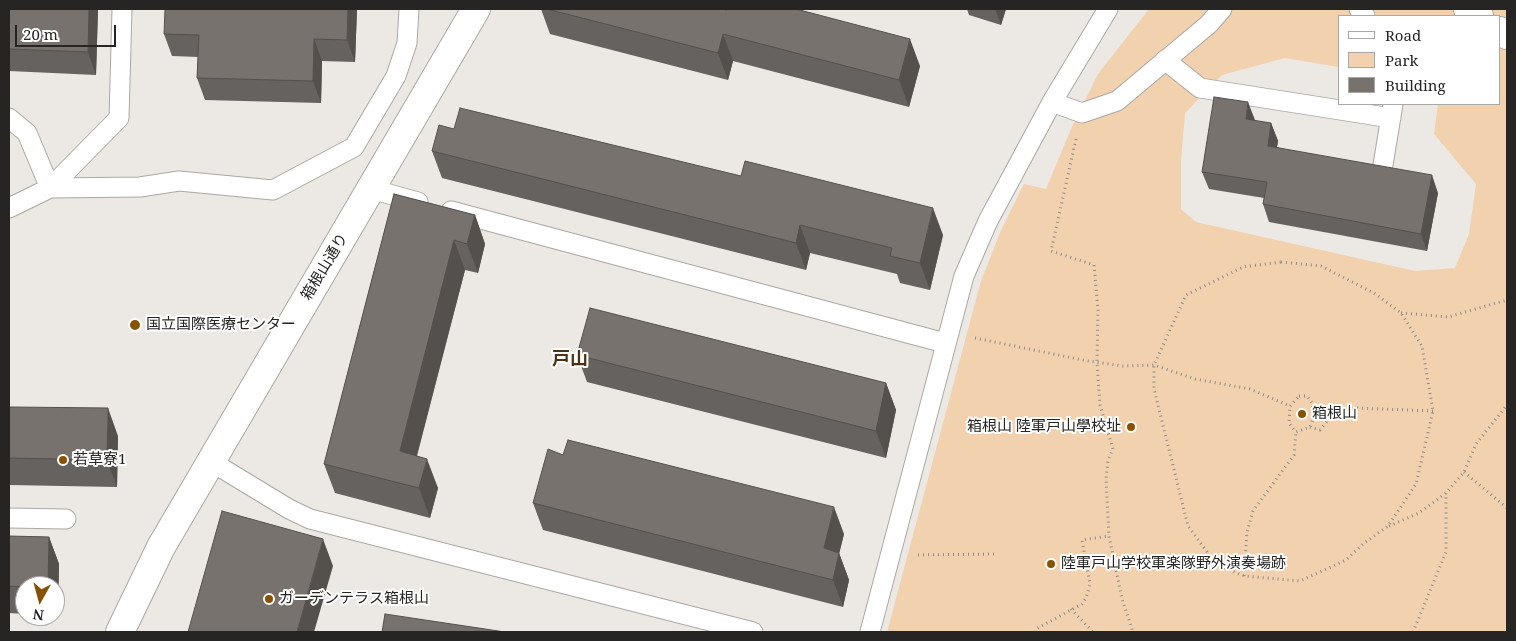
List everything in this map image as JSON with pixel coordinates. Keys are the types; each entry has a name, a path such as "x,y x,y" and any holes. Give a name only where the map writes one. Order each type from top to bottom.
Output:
{"street":[{"name":"箱根山通り","path":"120,632 161,547 210,461 476,9"}],"lane":[{"path":"9,208 50,188 118,118 122,9"},
{"path":"50,188 140,187 179,181 273,190 354,147 396,76 407,43 409,9"},
{"path":"870,632 964,276 988,221 1052,102 1108,9"},
{"path":"1052,102 1082,113 1117,101 1209,24 1222,9"},
{"path":"1166,60 1200,88 1338,105"},
{"path":"1342,105 1392,111 1383,165"},
{"path":"9,118 27,133 50,188"},
{"path":"371,190 945,343"},
{"path":"210,461 289,509 310,519 753,632"},
{"path":"9,518 66,519"}],"path":[{"path":"1082,113 1050,251 1094,265 1098,310 1097,362 1100,405 1113,449 1108,460 1106,479 1109,536 1122,599 1133,632"},
{"path":"1388,526 1416,484 1433,411 1422,346 1401,312 1374,293 1320,266 1281,262 1243,267 1186,295 1154,365 1154,389 1188,526 1216,564 1244,576 1300,581 1346,560 1363,544 1388,526 1419,513 1446,493 1464,472 1476,444 1507,405"},
{"path":"1401,312 1448,317 1507,301"},
{"path":"945,343 975,338 1123,366 1154,365 1195,379 1250,389 1290,406"},
{"path":"1244,576 1247,532 1254,511 1294,455 1296,432 1289,424 1290,406 1299,396 1307,396 1313,404 1313,419 1310,427"},
{"path":"1296,432 1310,427 1320,430 1330,419 1355,408 1433,411"},
{"path":"1464,472 1507,508"},
{"path":"1413,632 1446,552 1446,493"},
{"path":"1035,632 1036,629 1082,604 1089,590 1082,540 1109,536"},
{"path":"890,555 997,554"},
{"path":"1071,609 1093,632"}],"green space":[{"path":"1149,9 1507,9 1507,632 887,632 981,281 1002,228 1024,184 1046,189 1071,129 1098,74","holes":["1338,15 1501,15 1501,105 1438,105 1434,134 1476,184 1469,234 1455,268 1415,271 1196,222 1181,209 1181,161 1185,113 1222,75 1285,58 1338,67"]}],"building":[{"path":"9,9 89,9 88,52 9,49"},
{"path":"165,9 348,9 347,40 314,39 313,81 197,78 199,35 164,34"},
{"path":"547,9 796,9 910,39 899,80 723,34 718,53"},
{"path":"1214,97 1248,102 1246,119 1271,123 1268,146 1432,175 1421,234 1263,204 1267,182 1202,172"},
{"path":"460,108 741,176 745,161 933,208 920,263 890,256 892,248 800,225 796,243 432,151 439,125 454,129"},
{"path":"394,194 475,215 467,244 454,240 400,451 427,459 419,488 324,464"},
{"path":"590,308 886,383 876,431 577,355"},
{"path":"9,407 108,408 107,460 9,458"},
{"path":"568,440 834,507 824,548 839,553 833,580 533,503 548,449 563,455"},
{"name":"ガーデンテラス箱根山","path":"222,511 323,539 297,632 188,632"},
{"path":"9,536 49,537 48,576 15,576 15,586 9,586"},
{"path":"385,614 505,632 382,632"}],"place":[{"name":"国立国際医療センター","path":"135,325"},
{"name":"箱根山","path":"1302,414"},
{"name":"箱根山 陸軍戸山學校址","path":"1131,427"},
{"name":"若草寮1","path":"63,460"},
{"name":"陸軍戸山学校軍楽隊野外演奏場跡","path":"1051,564"},
{"name":"ガーデンテラス箱根山","path":"269,599"}],"district":[{"name":"戸山","path":"570,360"}]}
